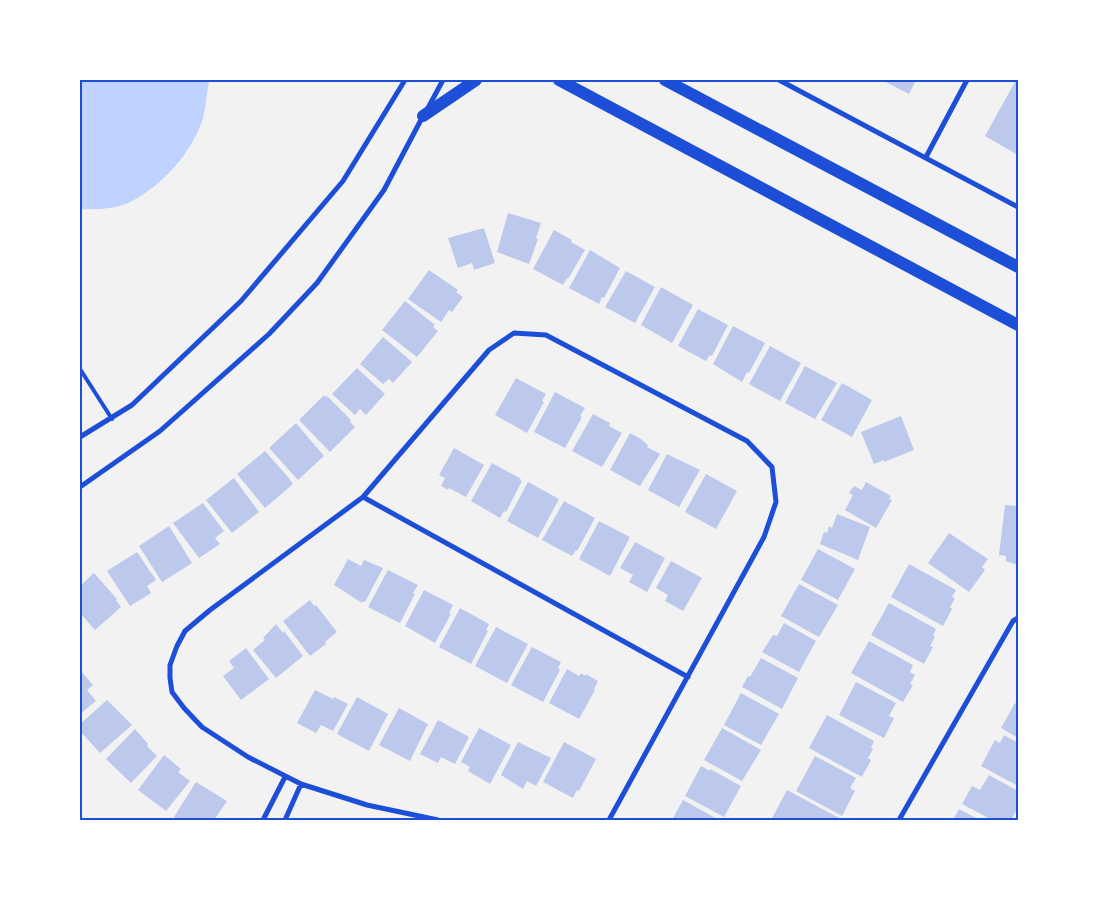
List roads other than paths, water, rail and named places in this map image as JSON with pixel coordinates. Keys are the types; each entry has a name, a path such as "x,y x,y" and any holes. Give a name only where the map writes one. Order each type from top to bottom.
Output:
{"main road":[{"path":"423,116 476,80"},
{"path":"559,80 1018,325"},
{"path":"666,80 1018,267"}],"street":[{"path":"80,438 132,405 241,301 343,181 405,80"},
{"path":"80,486 160,431 269,334 317,283 384,190 443,80"},
{"path":"779,80 1018,207"},
{"path":"926,157 967,80"},
{"path":"438,820 366,805 301,784 248,757 202,727 184,708 172,692 170,665 185,631 210,610 363,497 489,350 514,333 546,335 747,441 772,467 776,502 764,537 609,820"},
{"path":"363,497 688,677"},
{"path":"899,820 1013,621 1018,618"},
{"path":"262,820 285,777"},
{"path":"285,820 301,784"}],"lane":[{"path":"80,368 112,419"}],"water":[{"path":"80,80 209,80 203,118 192,143 184,155 155,186 126,204 107,208 80,209"}]}
